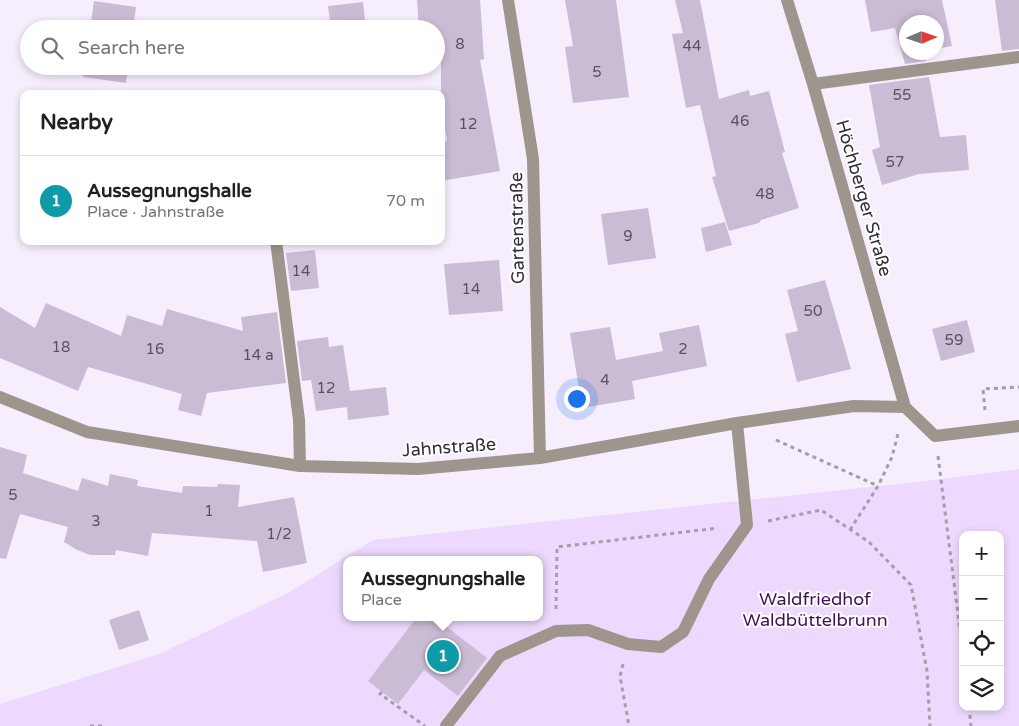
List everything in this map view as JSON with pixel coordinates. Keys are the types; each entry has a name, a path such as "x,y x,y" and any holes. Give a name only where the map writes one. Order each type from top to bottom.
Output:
{"street":[{"name":"Gartenstraße","path":"508,0 533,159 540,458"},
{"name":"Höchberger Straße","path":"787,0 813,84 905,407"},
{"path":"813,84 1019,57"},
{"path":"277,245 299,420 300,466"},
{"name":"Jahnstraße","path":"0,397 87,432 300,466 418,469 540,458 737,423 854,406 905,407"},
{"path":"905,407 936,436 1019,426"},
{"path":"446,726 500,656 556,631 588,630 628,644 661,647 683,632 709,579 746,525 737,423"}],"path":[{"path":"986,430 983,389 1019,387"},
{"path":"936,436 959,622"},
{"path":"772,439 878,486"},
{"path":"850,530 878,486 892,456"},
{"path":"556,631 557,547 746,525 821,510 868,542 911,585 927,671 930,726"},
{"path":"628,644 620,676 629,726"},
{"path":"382,692 380,694 426,726"},
{"path":"970,711 972,726"},
{"path":"90,726 102,726"}],"green space":[{"name":"Waldfriedhof Waldbüttelbrunn","path":"1019,469 1019,726 0,726 0,704 159,654 288,593 343,559 343,621 543,621 543,556 347,556 373,540 917,482"}],"building":[{"path":"417,0 480,0 484,59 480,60 500,171 445,180 445,141 447,141 445,130 445,90 441,90 441,75 445,75 445,20 418,20"},
{"path":"565,0 616,0 629,97 573,103 565,47 573,46"},
{"path":"675,0 700,0 719,99 749,90 750,96 769,91 785,152 782,153 799,208 761,220 759,223 729,231 712,177 716,176 700,105 686,108 672,34 683,33"},
{"path":"865,0 942,0 952,46 944,48 944,15 899,15 899,42 895,28 871,32"},
{"path":"995,0 1019,0 1019,49 1002,51"},
{"path":"94,1 136,7 134,20 91,20"},
{"path":"363,2 365,20 330,20 328,6"},
{"path":"904,60 926,60 926,61 905,64"},
{"path":"83,75 127,75 126,83 83,77"},
{"path":"929,77 940,137 966,135 969,170 919,174 882,185 872,150 880,147 869,85"},
{"path":"648,208 656,258 608,265 601,214"},
{"path":"725,222 732,245 706,252 701,228"},
{"path":"315,250 319,288 291,291 286,253"},
{"path":"499,260 503,311 449,315 444,264"},
{"path":"825,280 851,369 797,382 785,334 798,331 787,290"},
{"path":"46,303 121,336 127,315 162,326 167,309 243,331 241,317 277,312 286,383 207,393 201,416 178,410 182,394 88,367 78,391 0,358 0,307 35,328"},
{"path":"967,320 975,352 941,361 932,329"},
{"path":"699,325 707,366 632,381 635,399 582,408 570,333 610,327 616,360 663,351 659,333"},
{"path":"328,337 329,347 343,345 350,391 386,387 389,415 348,420 347,407 316,411 311,380 302,381 297,341"},
{"path":"0,447 27,455 23,473 78,491 82,478 108,486 110,474 138,480 137,486 182,493 183,486 217,487 218,484 240,485 238,507 294,497 307,563 263,572 257,541 152,533 148,556 116,550 115,555 90,555 64,542 68,527 20,514 6,559 0,558"},
{"path":"139,610 149,640 119,650 109,620"},
{"path":"414,621 439,621 487,658 458,696 424,670 398,704 368,681"}],"place":[{"name":"Aussegnungshalle","path":"443,656"}]}
